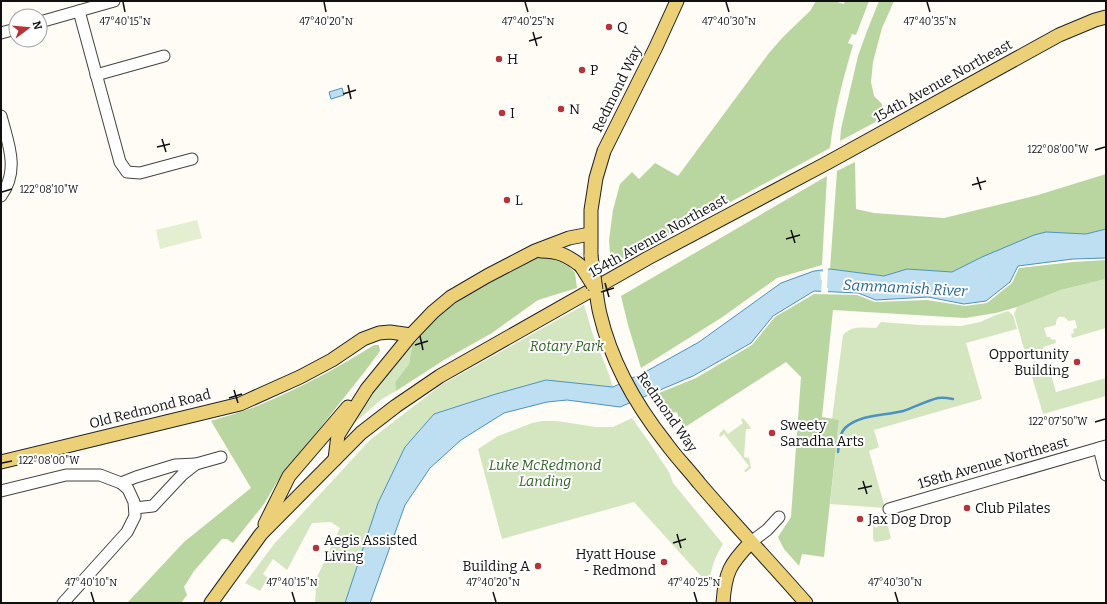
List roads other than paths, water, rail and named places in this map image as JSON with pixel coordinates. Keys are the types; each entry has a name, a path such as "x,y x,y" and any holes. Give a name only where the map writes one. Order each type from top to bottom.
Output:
{"main road":[{"name":"Redmond Way","path":"677,1 604,151 596,178 591,210 590,234 591,256 600,314 611,349 622,374 641,407 666,443 731,520 806,603"},
{"name":"154th Avenue Northeast","path":"261,534 364,430 440,376 648,258 827,163 1059,35 1083,24 1106,17"},
{"path":"335,459 338,435 367,389 411,335 433,312 451,297 535,251 569,238 590,234"},
{"path":"535,251 553,251 570,257 581,266 596,290"},
{"name":"Old Redmond Road","path":"1,462 240,404 268,392 332,360 363,339 379,333 390,332 411,335"},
{"path":"211,603 261,534 289,476 345,409 367,389"},
{"path":"723,603 727,574 731,564 751,542"}],"street":[{"path":"48,20 114,1"},
{"path":"80,11 120,162 127,172 140,174 192,159"},
{"path":"96,75 164,56"},
{"path":"1,116 12,155 12,167 1,196"},
{"path":"1102,447 1106,475"},
{"name":"158th Avenue Northeast","path":"889,509 1102,447"},
{"path":"121,483 175,465 196,464 221,457"},
{"path":"135,508 153,506 182,475 196,464"},
{"path":"1,491 66,475 100,475 121,483 128,490 134,502 135,516 127,532 63,603"},
{"path":"751,542 767,530 779,517"}],"water":[{"path":"342,88 344,95 331,99 329,92"},
{"name":"Sammamish River","path":"1106,229 1106,258 1073,259 1018,266 1010,282 986,301 964,304 928,297 876,300 858,293 814,291 773,316 751,343 693,376 620,407 567,400 547,402 504,413 461,440 430,468 405,505 370,603 345,603 378,503 405,447 434,414 546,380 613,387 647,371 699,342 781,283 814,271 830,269 884,276 907,269 952,272 982,257 1034,235 1046,232 1086,234"}],"waterway":[{"path":"838,452 843,430 851,423 872,416 903,411 938,398 953,399"}],"place":[{"name":"Q","path":"609,27"},
{"name":"H","path":"499,59"},
{"name":"P","path":"582,70"},
{"name":"N","path":"561,109"},
{"name":"I","path":"502,113"},
{"name":"L","path":"507,200"},
{"name":"Opportunity Building","path":"1077,362"},
{"name":"Sweety Saradha Arts","path":"772,433"},
{"name":"Club Pilates","path":"967,508"},
{"name":"Jax Dog Drop","path":"860,519"},
{"name":"Aegis Assisted Living","path":"316,548"},
{"name":"Hyatt House - Redmond","path":"664,562"},
{"name":"Building A","path":"538,566"}],"park label":[{"name":"Rotary Park","path":"567,346"},
{"name":"Luke McRedmond Landing","path":"545,474"}]}
